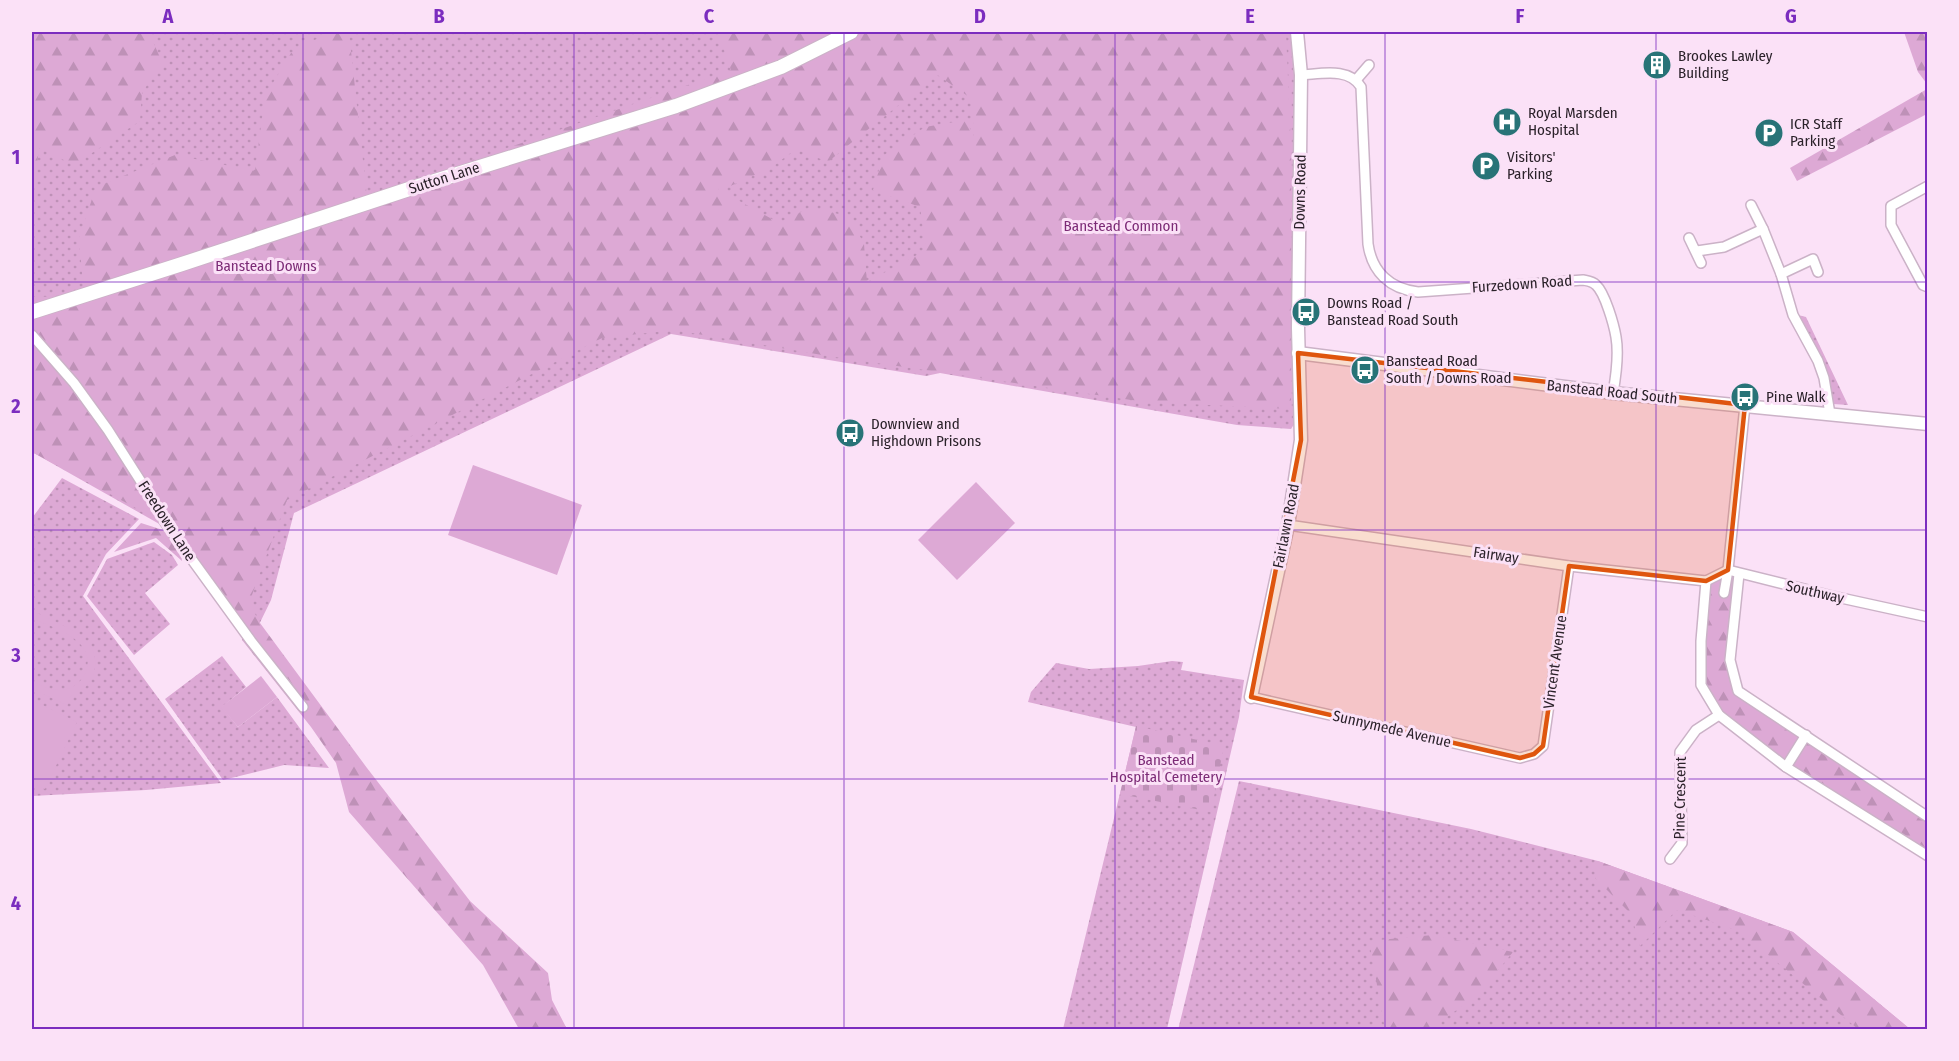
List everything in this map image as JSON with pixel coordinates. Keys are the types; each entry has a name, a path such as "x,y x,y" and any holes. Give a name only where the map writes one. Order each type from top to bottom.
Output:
{"main road":[{"name":"Sutton Lane","path":"32,312 417,186 676,106 782,67 851,32"}],"street":[{"name":"Downs Road","path":"1297,32 1301,75 1298,353"},
{"path":"1301,75 1344,74 1356,80 1369,65"},
{"name":"Furzedown Road","path":"1356,80 1361,87 1363,99 1368,244 1377,271 1394,285 1408,291 1418,292 1583,280 1592,282 1603,296 1616,335 1614,393"},
{"path":"1928,186 1891,206 1891,225 1923,285 1928,287"},
{"path":"1751,205 1781,274 1793,315 1812,347 1824,378 1830,414"},
{"path":"1697,251 1724,247 1763,229"},
{"path":"1689,238 1701,263"},
{"path":"1781,274 1813,259 1818,272"},
{"name":"Freedown Lane","path":"32,335 74,383 108,430 164,521 251,641 303,707"},
{"name":"Banstead Road South","path":"1298,353 1614,393 1928,424"},
{"name":"Fairlawn Road","path":"1251,697 1288,525 1301,440 1298,353"},
{"path":"1724,593 1745,405"},
{"name":"Fairway","path":"1288,525 1569,566 1706,581"},
{"name":"Vincent Avenue","path":"1534,754 1543,746 1569,566"},
{"path":"1728,570 1706,581 1705,592 1701,685 1719,715 1786,767 1928,856"},
{"name":"Southway","path":"1728,570 1928,617"},
{"path":"1739,574 1730,660 1738,691 1928,817"},
{"path":"1705,592 1737,595"},
{"name":"Sunnymede Avenue","path":"1251,697 1520,758 1534,754"},
{"name":"Pine Crescent","path":"1670,859 1682,843 1680,753 1696,730 1719,715"},
{"path":"1786,767 1806,735"}],"highlighted area":[{"path":"1298,353 1745,405 1728,570 1706,581 1569,566 1543,746 1534,754 1520,758 1251,697 1301,440"}],"green space":[{"name":"Banstead Common","path":"32,32 1294,32 1300,415 1291,429 1237,425 940,373 926,376 671,334 294,513 271,600 251,641 170,530 32,452"},
{"path":"32,32 156,32 150,35 162,62 142,93 140,121 74,165 39,148 32,210"},
{"name":"Banstead Common","path":"335,32 349,33 367,197 731,70 718,32 1286,32 1291,147 1291,409 1145,402 828,356 674,330 602,338 287,500 249,603 260,623 367,768 470,901 548,973 552,1000 567,1029 519,1029 483,965 349,812 336,763 311,727 242,640 244,626 171,527 32,452 32,297 84,296 79,238 96,187 175,155 255,171 265,96 291,53 309,42","holes":["936,74 972,99 974,137 966,120 925,127 883,156 873,190 920,207 926,250 867,282 864,244 850,217 811,207 779,223 718,189 726,188 772,167 796,149 828,162"]},
{"path":"1904,32 1927,32 1927,84 1918,72"},
{"path":"1927,89 1927,114 1797,181 1790,168"},
{"path":"1798,315 1806,317 1848,405 1833,404 1813,343"},
{"path":"473,465 582,505 557,575 448,535"},
{"path":"62,478 139,519 106,554 83,596 221,783 146,790 32,796 32,518"},
{"path":"976,482 1015,523 957,580 918,540"},
{"path":"141,523 166,531 181,554 182,561 156,538 114,552"},
{"path":"154,542 172,555 178,565 145,593 170,624 134,655 87,596 107,559"},
{"path":"1739,574 1730,660 1738,691 1927,817 1927,856 1786,767 1719,715 1701,685 1706,581"},
{"path":"32,611 74,631 88,642 95,657 93,676 89,683 69,697 67,705 32,689 32,680 54,690 76,685 82,679 87,666 85,652 81,645 71,637 32,619"},
{"path":"222,656 246,687 222,707 238,727 277,697 329,768 284,765 223,780 165,699"},
{"path":"1172,661 1183,662 1181,670 1244,680 1239,717 1167,1029 1063,1029 1136,727 1028,702 1031,692 1056,663 1089,669"},
{"path":"261,676 277,697 238,727 221,707"},
{"path":"32,700 77,722 45,789 33,783 32,786"},
{"name":"Banstead Hospital Cemetery","path":"1136,726 1224,746 1211,812 1120,794"},
{"path":"1239,781 1471,829 1598,861 1793,932 1910,1029 1178,1030"},
{"path":"1598,861 1793,932 1910,1029 1858,1029 1739,931 1677,910 1640,946 1631,914 1595,878"},
{"path":"1433,935 1513,952 1476,997 1439,1022 1434,1029 1385,1029 1369,941"}],"place":[{"name":"Brookes Lawley Building","path":"1657,65"},
{"name":"Royal Marsden Hospital","path":"1507,122"},
{"name":"ICR Staff Parking","path":"1769,133"},
{"name":"Visitors' Parking","path":"1486,166"},
{"name":"Downs Road / Banstead Road South","path":"1306,312"},
{"name":"Banstead Road South / Downs Road","path":"1365,370"},
{"name":"Pine Walk","path":"1745,397"},
{"name":"Downview and Highdown Prisons","path":"850,433"}],"park label":[{"name":"Banstead Downs","path":"266,266"}]}
